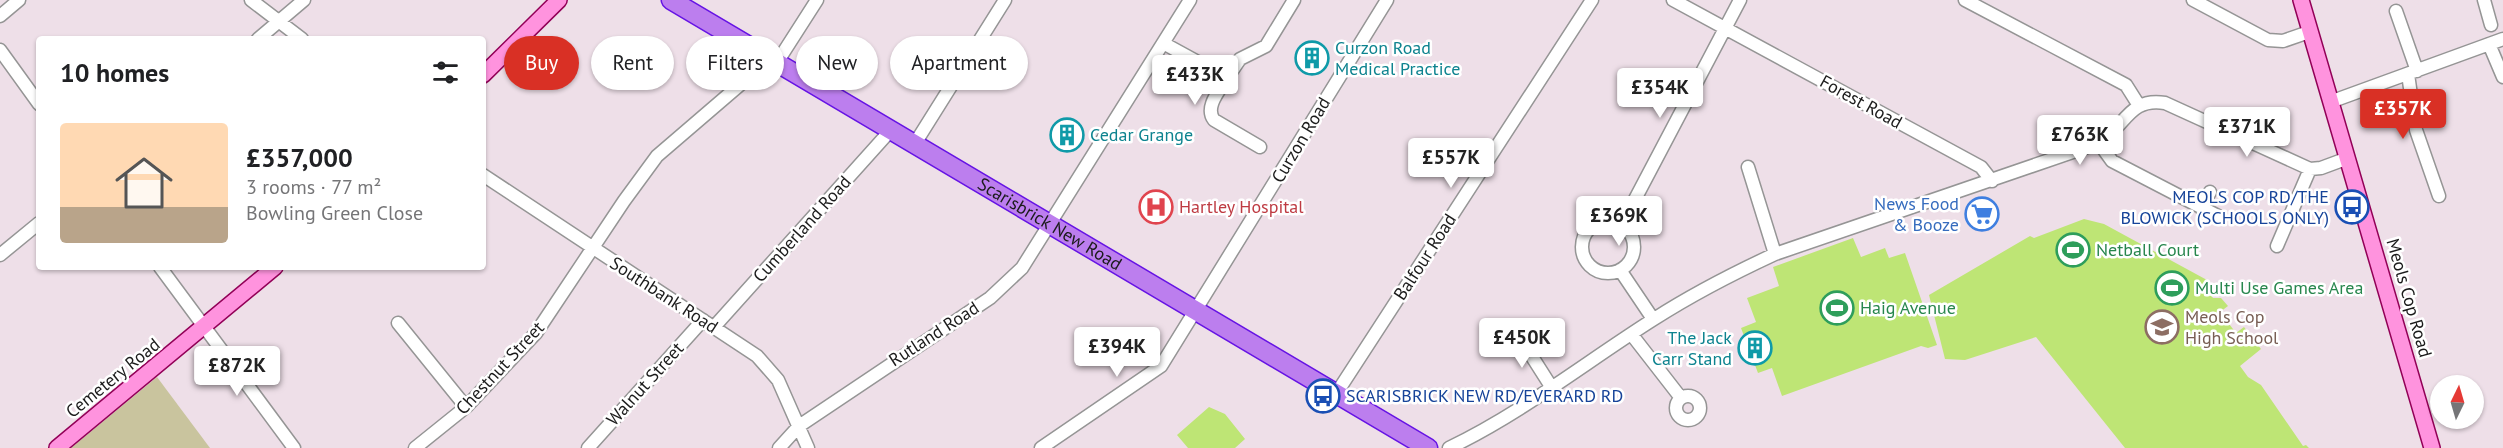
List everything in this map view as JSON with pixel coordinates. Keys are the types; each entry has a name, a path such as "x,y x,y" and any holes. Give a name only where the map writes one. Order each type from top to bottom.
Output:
{"highway":[{"name":"Scarisbrick New Road","path":"671,0 730,36"},
{"name":"Scarisbrick New Road","path":"784,69 1050,223 1428,448"}],"main road":[{"path":"486,72 559,0"},
{"name":"Meols Cop Road","path":"2301,0 2432,448"},
{"name":"Cemetery Road","path":"57,448 272,270"}],"street":[{"path":"0,16 19,0"},
{"path":"251,0 298,36"},
{"path":"262,36 304,0"},
{"name":"Chestnut Street","path":"784,44 817,0"},
{"path":"914,145 1005,0"},
{"name":"Rutland Road","path":"779,448 799,426 883,367 990,298 1022,268 1190,0"},
{"path":"1260,147 1214,120 1210,115 1210,108 1240,59 1266,46 1294,0"},
{"name":"Curzon Road","path":"1041,448 1161,366 1387,0"},
{"name":"Balfour Road","path":"1336,394 1592,0"},
{"name":"Forest Road","path":"1673,0 1982,167 1992,181"},
{"path":"1622,224 1740,0"},
{"path":"1965,0 2126,85 2138,104"},
{"path":"2193,0 2268,40 2283,41 2309,32"},
{"path":"2484,0 2491,25"},
{"path":"2396,11 2413,73 2416,130 2439,196"},
{"path":"2330,102 2503,39"},
{"path":"1163,43 1227,78"},
{"path":"2489,44 2503,77"},
{"path":"0,50 36,100"},
{"name":"Chestnut Street","path":"415,448 465,407 536,333 624,201 657,156 734,90"},
{"path":"1449,448 1552,388 1653,319 1724,278 1775,254 2099,143 2111,136 2138,104 2152,101 2165,103 2310,169 2321,168 2348,158"},
{"name":"Cumberland Road","path":"709,324 890,130"},
{"path":"2099,143 2112,161 2218,216"},
{"path":"1748,166 1775,254"},
{"path":"2277,246 2310,169"},
{"name":"Southbank Road","path":"486,177 517,200 757,356 771,369 808,448"},
{"path":"2201,208 2210,192"},
{"path":"1614,220 1622,224 1632,236 1634,252 1632,259 1620,270 1612,273 1594,269 1587,263 1582,246 1588,229 1596,223 1614,220"},
{"path":"0,255 36,225"},
{"path":"162,270 294,448"},
{"path":"1620,270 1653,319"},
{"path":"398,323 465,407"},
{"name":"Walnut Street","path":"588,448 709,324"},
{"path":"1517,333 1552,388"},
{"path":"1632,334 1681,398"}],"shaded area":[{"path":"157,377 210,448 71,448"}],"green space":[{"path":"2084,219 2104,224 2211,284 2206,289 2213,298 2221,298 2228,306 2220,312 2236,333 2244,327 2261,349 2240,366 2248,377 2261,385 2303,446 2306,445 2309,448 2125,448 2036,337 1965,360 1945,359 1929,295 2030,236 2034,238"},
{"name":"Haig Avenue","path":"1853,238 1861,257 1885,248 1889,258 1905,253 1937,345 1928,348 1921,346 1782,396 1772,368 1758,373 1741,328 1756,322 1747,298 1779,286 1773,267"},
{"path":"1209,407 1225,414 1245,439 1235,448 1188,448 1177,435"}],"place":[{"name":"Curzon Road Medical Practice","path":"1312,58"},
{"name":"Cedar Grange","path":"1067,135"},
{"name":"Hartley Hospital","path":"1156,207"},
{"name":"MEOLS COP RD/THE BLOWICK (SCHOOLS ONLY)","path":"2352,207"},
{"name":"News Food & Booze","path":"1982,214"},
{"name":"Netball Court","path":"2073,250"},
{"name":"Multi Use Games Area","path":"2172,288"},
{"name":"Haig Avenue","path":"1837,308"},
{"name":"Meols Cop High School","path":"2162,327"},
{"name":"The Jack Carr Stand","path":"1755,348"},
{"name":"SCARISBRICK NEW RD/EVERARD RD","path":"1323,396"}]}
